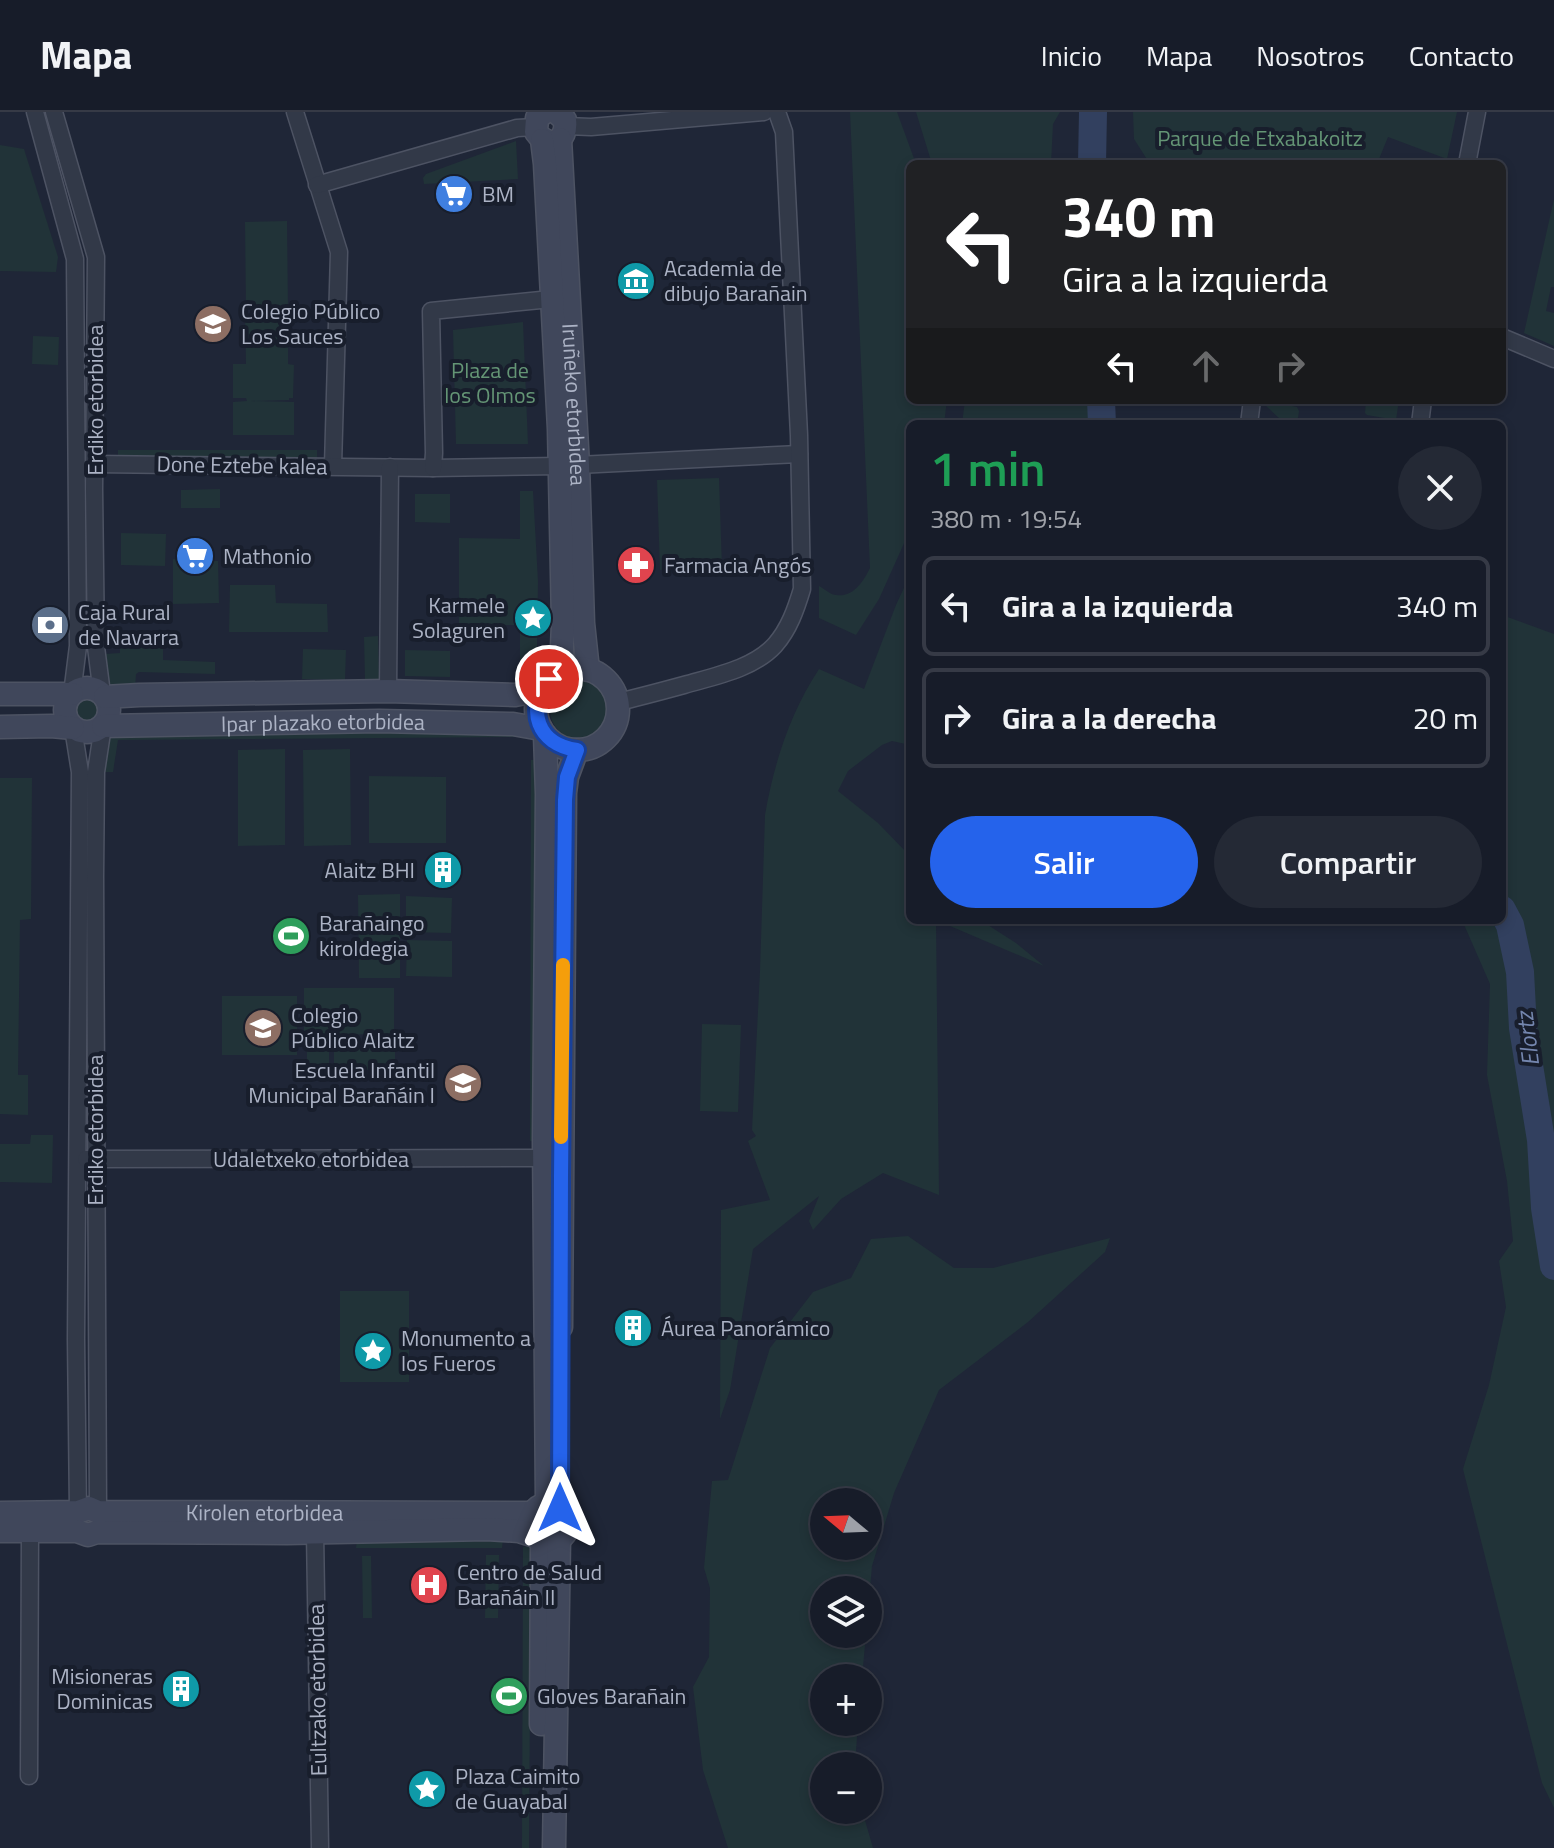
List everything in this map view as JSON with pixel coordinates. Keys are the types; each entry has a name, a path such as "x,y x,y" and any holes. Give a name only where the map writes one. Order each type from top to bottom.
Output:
{"main road":[{"name":"Iruñeko etorbidea","path":"550,121 545,164 551,299 588,670"},
{"name":"Iruñeko etorbidea","path":"550,121 569,465 561,671"},
{"path":"543,732 565,749 591,748 604,741 613,730 618,716 618,702 608,681 588,670 575,668 561,671 549,679 537,703 537,716 543,732 547,800 544,1158 547,1508"},
{"path":"0,694 72,694 84,688 103,695 109,707 103,726 85,733 73,728 0,727"},
{"name":"Ipar plazako etorbidea","path":"103,695 388,691 515,695 541,690"},
{"path":"72,694 65,707 68,722 73,728"},
{"name":"Ipar plazako etorbidea","path":"103,726 379,721 513,724 543,732"},
{"path":"554,1848 546,1539 530,1525 547,1508 561,1176 565,800 567,777 577,750"},
{"path":"546,1539 567,1530 568,1524 567,1518 547,1508"},
{"name":"Kirolen etorbidea","path":"0,1531 30,1531 88,1522 439,1511 519,1514 547,1508"},
{"name":"Kirolen etorbidea","path":"0,1513 88,1522 315,1532 487,1529 519,1531 546,1539"},
{"path":"539,1848 546,1539"}],"street":[{"name":"Erdiko etorbidea","path":"35,112 75,259 79,632 72,694"},
{"name":"Erdiko etorbidea","path":"54,112 96,257 96,647 103,695"},
{"path":"295,112 339,252 333,466"},
{"path":"317,185 550,121 591,127 764,112"},
{"path":"618,702 719,675 756,660 773,647 785,632 796,611 802,589 784,132 777,112"},
{"path":"1468,160 1477,112"},
{"path":"433,468 431,311 551,299"},
{"path":"1506,339 1554,359"},
{"name":"Done Eztebe kalea","path":"95,464 433,468 799,454"},
{"path":"388,691 390,467"},
{"name":"Erdiko etorbidea","path":"86,1159 96,772 103,726"},
{"name":"Erdiko etorbidea","path":"73,728 80,772 88,1522"},
{"name":"Udaletxeko etorbidea","path":"86,1159 544,1158"},
{"path":"29,1776 30,1531"},
{"name":"Eultzako etorbidea","path":"315,1532 320,1848"}],"green space":[{"path":"850,112 897,112 915,160 906,160 906,404 946,404 944,420 906,420 906,539 879,599 856,635 819,618 819,586 834,595 848,594 861,583 870,568"},
{"path":"916,112 1060,112 1053,124 1051,160 931,160"},
{"name":"Parque de Etxabakoitz","path":"1133,112 1457,112 1447,159 1388,137 1379,160 1147,160 1134,139"},
{"path":"516,141 518,179 424,184 426,174"},
{"path":"0,145 24,149 58,257 56,272 0,271"},
{"path":"1554,199 1554,287 1551,287 1546,311 1554,313 1554,346 1524,333"},
{"path":"287,221 288,308 246,308 245,222"},
{"path":"288,313 288,364 294,365 293,398 250,401 294,402 294,435 233,435 233,402 247,401 246,398 233,398 233,364 246,364 245,314"},
{"name":"Plaza de los Olmos","path":"523,322 528,444 456,444 453,330"},
{"path":"33,336 59,337 58,365 32,364"},
{"path":"964,404 1101,404 1102,420 962,420"},
{"path":"1264,404 1297,407 1298,420 1280,419"},
{"path":"1366,404 1398,404 1396,420 1365,413"},
{"path":"118,450 317,450 317,460 118,461"},
{"path":"719,478 722,568 660,570 657,480"},
{"path":"220,489 220,508 181,508 181,490"},
{"path":"520,491 533,491 538,581 537,646 533,660 527,667 520,668 520,625 459,625 459,538 520,539"},
{"path":"415,494 450,494 450,523 415,522"},
{"path":"121,533 166,534 165,566 121,565"},
{"path":"173,559 218,561 219,603 173,604"},
{"path":"906,584 906,744 892,741 882,745 848,771 838,791 878,823 906,852 906,924 936,924 939,1195 883,1173 841,1199 813,1230 809,1221 819,1196 753,1249 730,1390 720,1419 721,1210 770,1200 748,1141 756,1136 752,1130 765,815 769,796 778,758 792,721 819,669 864,689"},
{"path":"230,585 275,585 276,603 327,604 328,632 229,632"},
{"path":"1506,616 1554,634 1554,1808 1542,1783 1463,1469 1489,1385 1506,1307 1499,1261 1513,1241 1507,1181 1487,1075 1490,984 1464,924 1506,924"},
{"path":"120,635 163,635 163,660 215,662 215,674 139,672 136,674 135,689 112,685 104,671 105,654 120,653"},
{"path":"378,636 379,680 365,680 364,637"},
{"path":"303,649 346,650 345,680 302,679"},
{"path":"405,650 450,651 450,677 405,676"},
{"path":"579,681 600,689 608,710 600,731 579,739 558,731 550,710 558,689"},
{"path":"88,694 99,699 104,710 99,721 88,726 77,721 72,710 77,699"},
{"path":"115,731 514,731 515,737 118,740 113,772 101,772 106,743"},
{"path":"285,749 285,845 238,846 238,750"},
{"path":"350,749 351,845 304,846 303,750"},
{"path":"531,760 534,760 547,794 544,1140 530,1141"},
{"path":"369,776 446,777 446,843 369,843"},
{"path":"0,778 32,778 31,919 20,920 18,1075 28,1075 28,1115 0,1114"},
{"path":"400,894 400,978 359,978 358,895"},
{"path":"406,896 452,898 451,933 406,932"},
{"path":"945,924 986,924 1044,966"},
{"path":"407,940 452,941 452,977 406,976"},
{"path":"304,988 394,988 394,1034 304,1035"},
{"path":"222,996 297,996 297,1055 222,1055"},
{"path":"702,1024 741,1025 738,1112 700,1111"},
{"path":"307,1039 329,1039 329,1070 307,1070"},
{"path":"334,1042 395,1042 395,1070 334,1070"},
{"path":"31,1135 53,1135 52,1183 0,1182 0,1144 30,1144"},
{"path":"908,1236 954,1268 993,1268 1110,1238 1105,1252 1028,1322 939,1390 894,1493 882,1533 882,1488 810,1488 810,1560 874,1560 871,1576 810,1576 810,1648 865,1648 863,1664 810,1664 810,1736 857,1736 856,1752 810,1752 810,1824 866,1824 873,1848 728,1848 703,1770 693,1687 709,1657 710,1588 704,1568 712,1481 728,1480 770,1348 813,1292 851,1278 871,1239"},
{"path":"340,1291 409,1291 409,1382 340,1382"},
{"path":"503,1539 502,1548 356,1548 357,1541"},
{"path":"531,1545 529,1848 522,1848 523,1547"},
{"path":"486,1555 499,1555 498,1618 485,1618"},
{"path":"362,1556 371,1556 372,1618 363,1618"}],"waterway":[{"name":"Elortz","path":"1092,160 1093,112"},
{"name":"Elortz","path":"1101,404 1102,420"},
{"name":"Elortz","path":"1506,918 1520,972 1523,1028 1541,1140 1545,1208 1554,1266"}],"slow traffic":[{"path":"561,1137 563,965"}],"place":[{"name":"BM","path":"454,194"},
{"name":"Academia de dibujo Barañain","path":"636,281"},
{"name":"Colegio Público Los Sauces","path":"213,324"},
{"name":"Mathonio","path":"195,556"},
{"name":"Farmacia Angós","path":"636,565"},
{"name":"Karmele Solaguren","path":"533,618"},
{"name":"Caja Rural de Navarra","path":"50,625"},
{"name":"Alaitz BHI","path":"443,870"},
{"name":"Barañaingo kiroldegia","path":"291,936"},
{"name":"Colegio Público Alaitz","path":"263,1028"},
{"name":"Escuela Infantil Municipal Barañáin I","path":"463,1083"},
{"name":"Áurea Panorámico","path":"633,1328"},
{"name":"Monumento a los Fueros","path":"373,1351"},
{"name":"Centro de Salud Barañáin II","path":"429,1585"},
{"name":"Misioneras Dominicas","path":"181,1689"},
{"name":"Gloves Barañain","path":"509,1696"},
{"name":"Plaza Caimito de Guayabal","path":"427,1789"}],"route":[{"path":"549,679 537,703 541,729 554,743 565,749 577,750 567,777 565,800 560,1508"}]}
